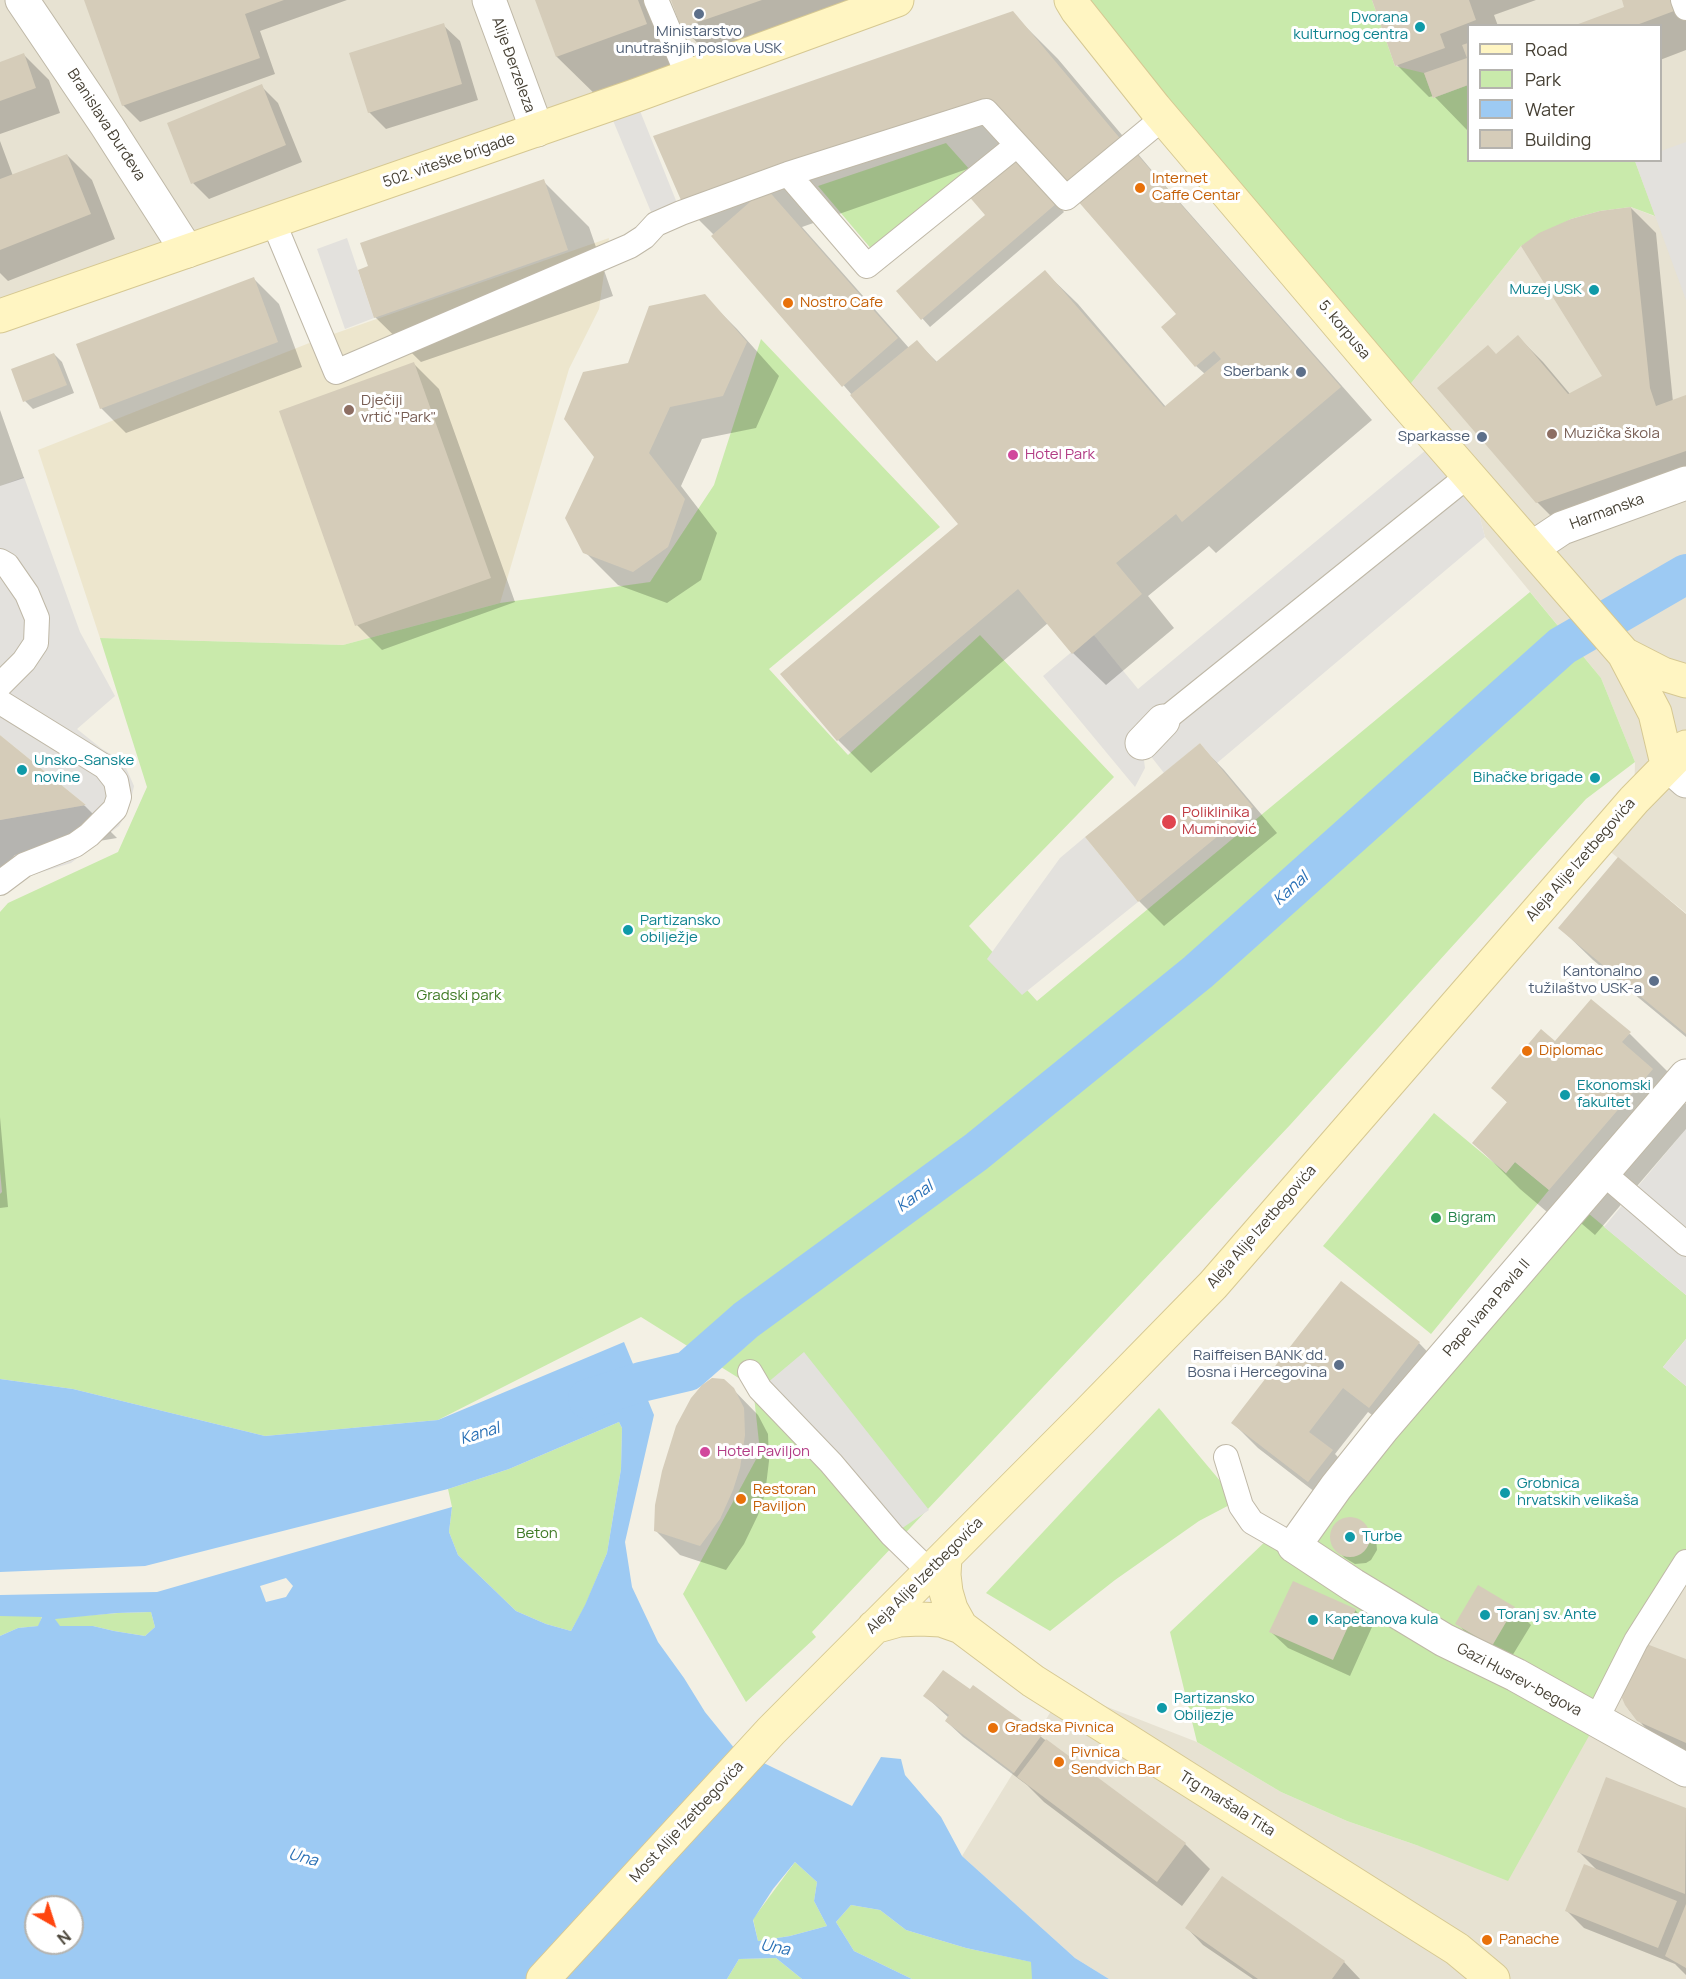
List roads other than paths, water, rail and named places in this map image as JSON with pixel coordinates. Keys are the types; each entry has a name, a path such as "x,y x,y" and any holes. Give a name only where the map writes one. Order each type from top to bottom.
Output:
{"main road":[{"name":"502. viteške brigade","path":"0,316 537,130 897,0"},
{"name":"5. korpusa","path":"1071,0 1163,118 1624,654 1680,764"},
{"name":"5. korpusa","path":"1624,654 1663,674 1686,681"},
{"name":"Aleja Alije Izetbegovića","path":"834,1668 1213,1285 1626,808 1680,764"},
{"name":"Trg maršala Tita","path":"937,1564 944,1575 951,1609 961,1627"},
{"name":"Trg maršala Tita","path":"874,1626 899,1620 920,1619 941,1620 961,1627 1033,1681 1457,1949 1493,1979"},
{"name":"Most Alije Izetbegovića","path":"543,1979 755,1748 834,1668"}],"street":[{"name":"Alije Đerzeleza","path":"489,0 537,130"},
{"name":"Branislava Đurđeva","path":"28,1 188,251"},
{"name":"Harmanska","path":"1532,548 1562,528 1686,483"},
{"name":"Pape Ivana Pavla II","path":"1294,1546 1336,1487 1383,1428 1686,1076"},
{"name":"Gazi Husrev-begova","path":"1294,1546 1444,1640 1515,1675 1686,1770"}],"lane":[{"path":"656,0 688,76"},
{"path":"1683,0 1686,8"},
{"path":"273,221 336,372 630,246 656,225 681,213 788,174 986,111 1066,198 1163,118"},
{"path":"788,174 867,266 1017,145"},
{"path":"1153,732 1469,475"},
{"path":"0,561 7,565 27,594 37,618 36,643 24,661 0,685"},
{"path":"0,702 105,768 116,782 119,796 115,809 89,835 75,845 24,865 0,883"},
{"path":"1602,1172 1686,1244"},
{"path":"750,1372 760,1389 831,1463 892,1535 937,1564"},
{"path":"1226,1457 1241,1506 1252,1522 1294,1546"},
{"path":"1596,1720 1636,1641 1686,1562"}],"water":[{"name":"Una","path":"624,1342 654,1415 625,1542 632,1587 658,1642 705,1712 735,1749 852,1806 881,1757 901,1759 905,1775 941,1817 962,1856 1075,1958 1109,1979 1032,1979 1031,1962 966,1948 906,1930 880,1910 851,1905 836,1922 854,1951 912,1979 802,1979 776,1958 739,1959 727,1979 0,1979 0,1636 18,1628 38,1626 42,1617 0,1616 0,1595 157,1592 452,1507 449,1532 458,1555 516,1611 546,1624 571,1631 585,1605 607,1553 621,1469 622,1428 619,1422 509,1469 448,1489 145,1566 0,1572 0,1379 73,1389 265,1436 438,1420","holes":["286,1578 293,1586 286,1597 266,1602 260,1586","151,1612 155,1627 145,1636 93,1626 60,1626 55,1619","795,1862 817,1882 814,1901 827,1926 790,1936 758,1941 753,1920 773,1889"]}],"waterway":[{"name":"Kanal","path":"588,1399 641,1382 688,1371 746,1320 976,1152 1198,972 1562,646 1686,574"}],"place":[{"name":"Ministarstvo unutrašnjih poslova USK","path":"699,14"},
{"name":"Dvorana kulturnog centra","path":"1420,27"},
{"name":"Internet Caffe Centar","path":"1140,188"},
{"name":"Muzej USK","path":"1594,290"},
{"name":"Nostro Cafe","path":"788,303"},
{"name":"Sberbank","path":"1301,372"},
{"name":"Dječiji vrtić \"Park\"","path":"349,410"},
{"name":"Muzička škola","path":"1552,434"},
{"name":"Sparkasse","path":"1482,437"},
{"name":"Hotel Park","path":"1013,455"},
{"name":"Unsko-Sanske novine","path":"22,770"},
{"name":"Bihačke brigade","path":"1595,778"},
{"name":"Poliklinika Muminović","path":"1169,822"},
{"name":"Partizansko obilježje","path":"628,930"},
{"name":"Kantonalno tužilaštvo USK-a","path":"1654,981"},
{"name":"Diplomac","path":"1527,1051"},
{"name":"Ekonomski fakultet","path":"1565,1095"},
{"name":"Bigram","path":"1436,1218"},
{"name":"Raiffeisen BANK dd. Bosna i Hercegovina","path":"1339,1365"},
{"name":"Hotel Paviljon","path":"705,1452"},
{"name":"Grobnica hrvatskih velikaša","path":"1505,1493"},
{"name":"Restoran Paviljon","path":"741,1499"},
{"name":"Turbe","path":"1350,1537"},
{"name":"Toranj sv. Ante","path":"1485,1615"},
{"name":"Kapetanova kula","path":"1313,1620"},
{"name":"Partizansko Obiljezje","path":"1162,1708"},
{"name":"Gradska Pivnica","path":"993,1728"},
{"name":"Pivnica Sendvich Bar","path":"1059,1762"},
{"name":"Panache","path":"1487,1940"}],"park label":[{"name":"Gradski park","path":"459,996"},
{"name":"Beton","path":"537,1534"}]}
